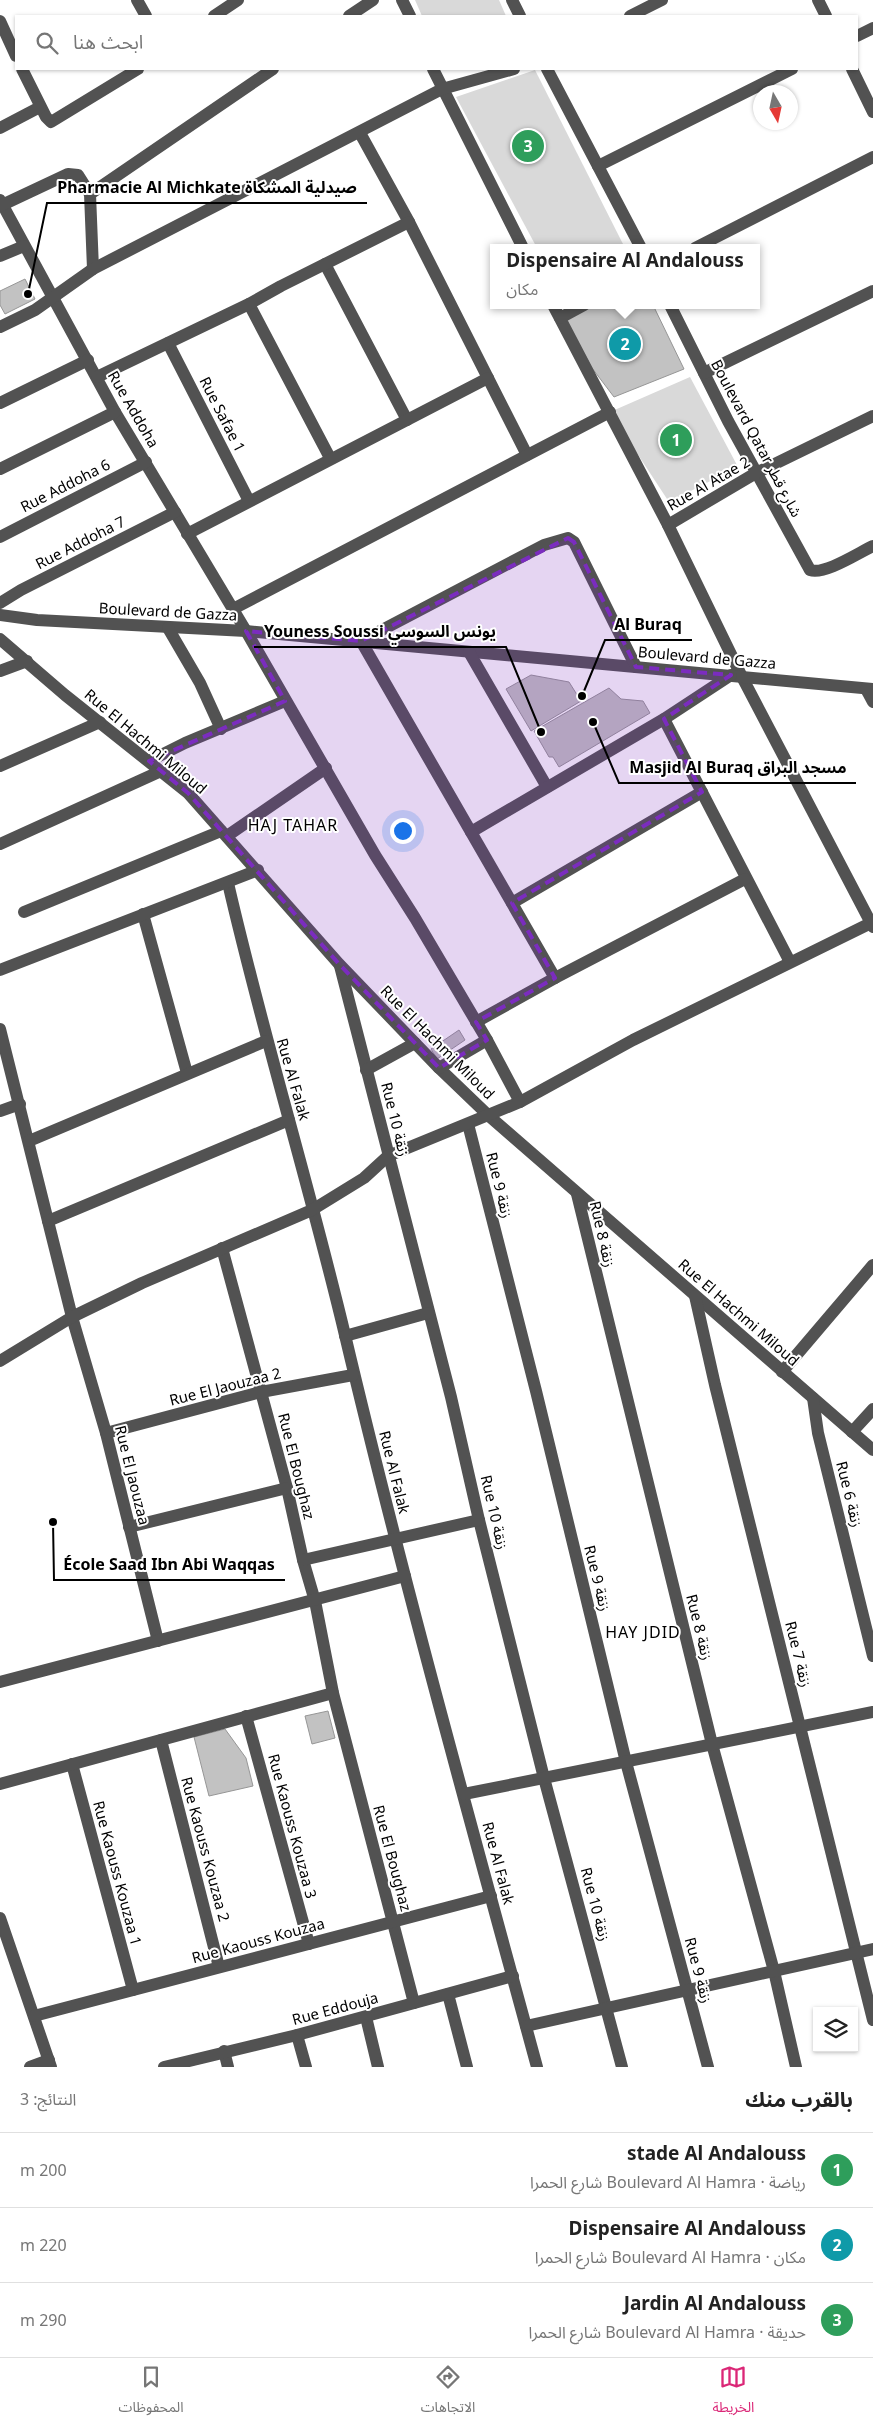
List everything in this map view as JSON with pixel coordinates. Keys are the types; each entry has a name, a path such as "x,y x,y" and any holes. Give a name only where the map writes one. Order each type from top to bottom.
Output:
{"street":[{"path":"138,0 146,15"},
{"path":"218,9 238,0"},
{"path":"350,15 373,0"},
{"path":"402,0 410,15"},
{"path":"512,0 520,15"},
{"path":"632,15 662,0"},
{"path":"818,0 826,15"},
{"path":"0,22 15,54"},
{"path":"858,36 873,28"},
{"path":"22,70 40,107 51,122 136,70"},
{"path":"90,194 272,70"},
{"path":"433,70 521,244"},
{"path":"0,327 36,310 93,269 360,133 442,89 510,70"},
{"path":"548,70 638,244"},
{"path":"598,166 790,70"},
{"path":"852,70 873,112"},
{"path":"0,128 40,107"},
{"path":"360,133 409,222 527,454"},
{"path":"703,244 873,157"},
{"path":"1,204 68,174 78,175 90,194 93,269"},
{"name":"Rue Addoha","path":"1,204 97,376 115,412 487,1040 520,1102"},
{"path":"97,376 249,304 409,222"},
{"path":"0,256 24,246"},
{"path":"324,264 408,420"},
{"path":"704,373 873,291"},
{"path":"249,304 330,458"},
{"path":"0,1361 72,1317 142,1282 312,1210 364,1178 388,1156 520,1102 633,1040 790,962 872,924 736,675 668,525 555,309"},
{"path":"560,318 577,309"},
{"name":"Boulevard Qatar شارع قطر","path":"672,309 756,473 810,570 816,572 826,569 873,546"},
{"name":"Rue Safae 1","path":"168,343 249,501"},
{"path":"0,403 88,360"},
{"path":"188,534 330,458 488,378"},
{"path":"0,469 115,412"},
{"path":"233,609 610,412"},
{"name":"Rue Al Atae 2","path":"668,525 756,473 873,416"},
{"name":"Rue Addoha 6","path":"0,537 146,462"},
{"name":"Rue Addoha 7","path":"0,603 21,590 175,512"},
{"path":"555,978 362,640 544,545 568,538 574,542 636,667"},
{"name":"Boulevard de Gazza","path":"0,615 37,620 246,631 362,640 469,652 736,675 869,689"},
{"path":"168,628 200,683 221,729"},
{"name":"Rue El Hachmi Miloud","path":"0,639 65,695 188,794 258,870 339,964 415,1044 489,1116 873,1450"},
{"path":"469,652 547,787"},
{"path":"0,671 27,662"},
{"path":"471,832 736,675"},
{"path":"869,689 873,702"},
{"path":"148,762 185,742 221,729 285,701"},
{"path":"664,719 745,879 790,962"},
{"path":"0,766 100,722"},
{"path":"24,912 224,834 326,768"},
{"path":"0,844 161,771"},
{"path":"512,904 702,792"},
{"path":"0,970 258,870"},
{"path":"476,1022 555,978 745,879"},
{"name":"Rue Al Falak","path":"228,883 266,1041 289,1120 405,1576 537,2067"},
{"path":"143,914 187,1073"},
{"name":"Rue 10 زنقة","path":"339,964 451,1397 479,1520 544,1778 608,2008 622,2067"},
{"name":"Rue El Jaouzaa","path":"0,1029 72,1317 106,1433 158,1641"},
{"path":"439,1068 487,1040"},
{"path":"29,1141 266,1041"},
{"path":"366,1070 415,1044"},
{"path":"0,1111 20,1104"},
{"path":"48,1221 289,1120"},
{"name":"Rue 9 زنقة","path":"468,1124 536,1391 626,1762 708,2067"},
{"name":"Rue 8 زنقة","path":"577,1194 712,1744 774,1971 796,2067"},
{"name":"Rue El Boughaz","path":"222,1248 287,1488 302,1560 315,1602 333,1693 414,2003"},
{"path":"782,1372 873,1265"},
{"name":"Rue 7 زنقة","path":"695,1296 715,1385 873,2020"},
{"path":"345,1336 428,1313"},
{"name":"Rue El Jaouzaa 2","path":"106,1433 261,1392 353,1375"},
{"name":"Rue 6 زنقة","path":"813,1398 818,1433 873,1656"},
{"path":"852,1432 873,1409"},
{"path":"129,1527 287,1488"},
{"path":"302,1560 479,1520"},
{"path":"0,1682 315,1602 405,1576"},
{"path":"0,1784 333,1693"},
{"path":"464,1794 873,1712"},
{"name":"Rue Kaouss Kouzaa 3","path":"246,1716 309,1944"},
{"name":"Rue Kaouss Kouzaa 2","path":"160,1740 220,1967"},
{"name":"Rue Kaouss Kouzaa 1","path":"72,1764 134,1990"},
{"name":"Rue Kaouss Kouzaa","path":"34,2016 491,1896"},
{"path":"0,1918 4,1942 34,2016 50,2064 30,2067"},
{"path":"526,2026 873,1950"},
{"name":"Rue Eddouja","path":"164,2067 224,2051 297,2035 513,1976"},
{"path":"448,1994 467,2067"},
{"path":"366,2017 378,2067"},
{"path":"297,2035 306,2067"},
{"path":"224,2051 228,2067"}],"highlighted area":[{"path":"568,538 574,542 636,667 731,675 664,719 702,792 512,903 555,978 476,1022 487,1040 439,1068 339,964 188,793 149,761 285,701 246,631 361,641"}],"shaded area":[{"path":"415,0 499,0 506,15 422,15"},
{"path":"535,70 623,244 535,244 456,97"},
{"path":"690,377 738,467 669,502 610,412"}],"building":[{"path":"25,279 35,299 5,314 0,305 0,291"},
{"path":"584,309 655,309 684,369 614,397 592,368 565,319"},
{"path":"531,675 569,682 581,701 531,731 506,689"},
{"path":"609,688 621,699 643,701 650,713 559,767 553,757 549,757 534,731"},
{"path":"583,690 588,696 581,701 576,695"},
{"path":"459,1030 465,1040 437,1059 431,1049"},
{"path":"328,1711 335,1738 312,1744 305,1716"},
{"path":"225,1729 246,1758 253,1786 209,1796 194,1737"}],"place":[{"name":"Jardin Al Andalouss","path":"528,146"},
{"name":"Pharmacie Al Michkate صيدلية المشكاة","path":"28,294"},
{"name":"Dispensaire Al Andalouss","path":"625,344"},
{"name":"stade Al Andalouss","path":"676,440"},
{"name":"Al Buraq","path":"582,696"},
{"name":"Masjid Al Buraq مسجد البراق","path":"593,722"},
{"name":"Youness Soussi يونس السوسي","path":"541,732"},
{"name":"École Saad Ibn Abi Waqqas","path":"53,1522"}],"district":[{"name":"HAJ TAHAR","path":"293,825"},
{"name":"HAY JDID","path":"643,1632"}]}
